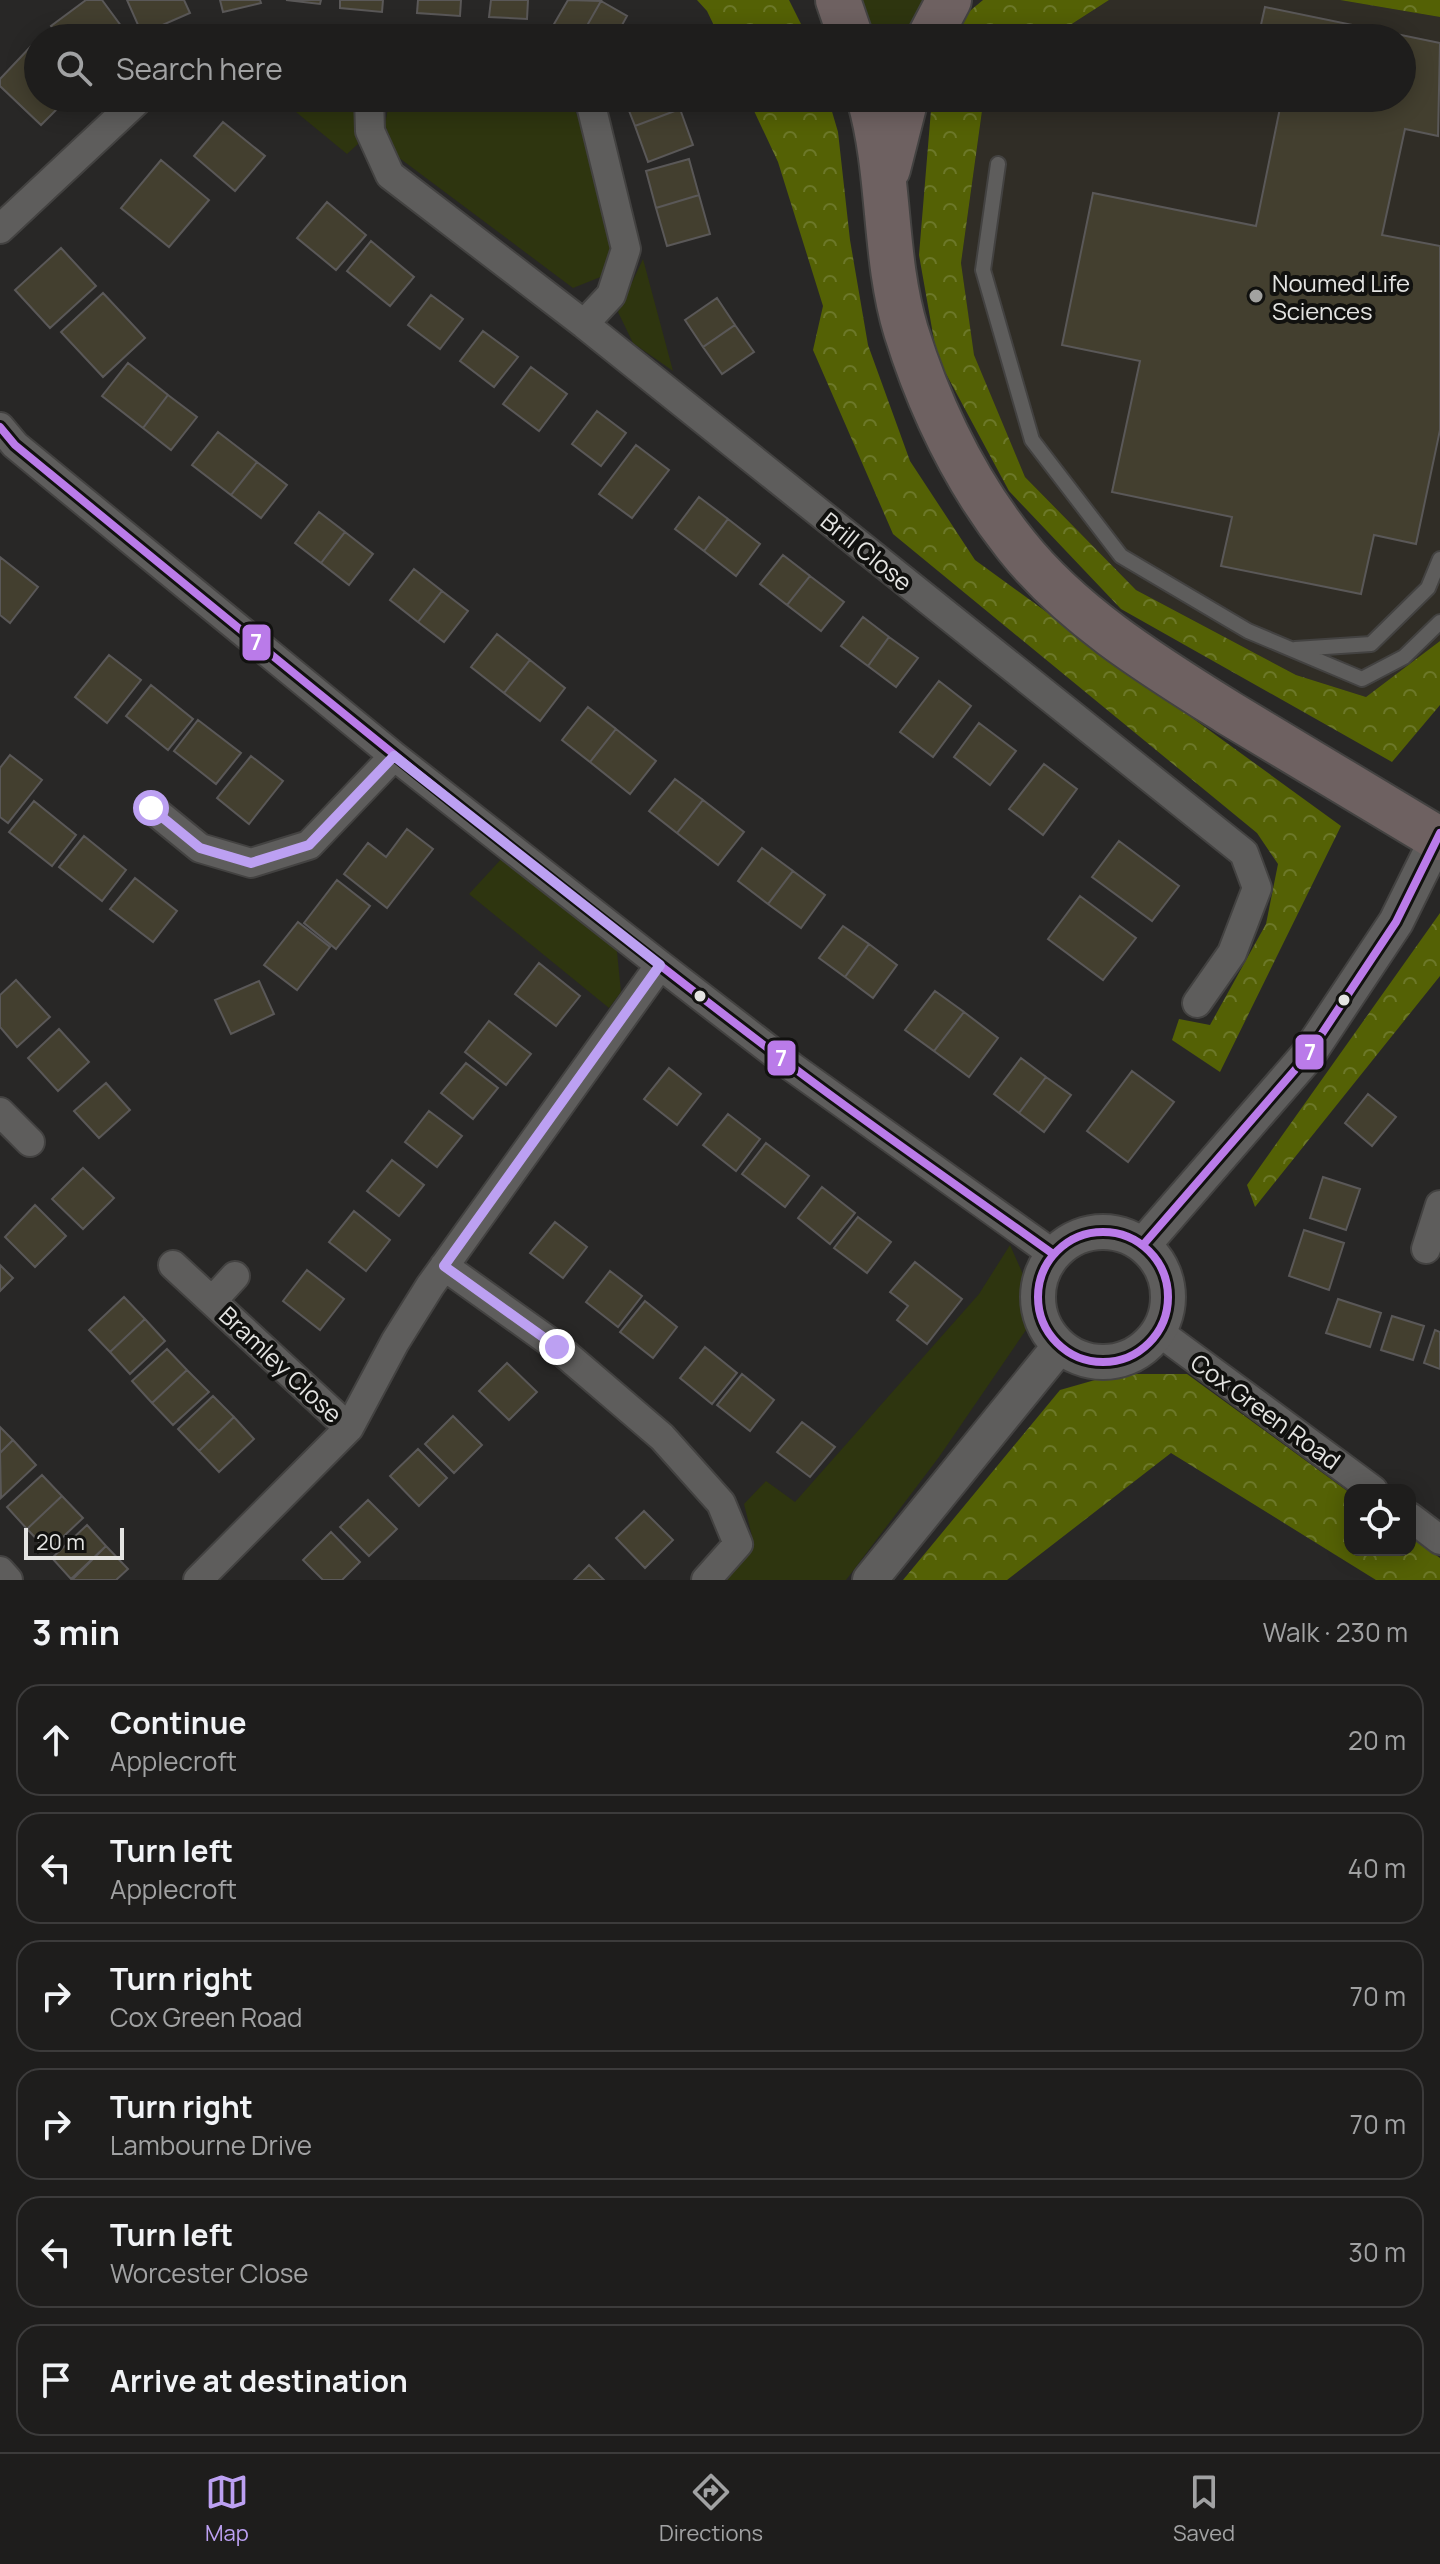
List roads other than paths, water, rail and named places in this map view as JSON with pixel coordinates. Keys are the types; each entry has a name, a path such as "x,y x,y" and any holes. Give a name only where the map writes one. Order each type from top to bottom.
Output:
{"highway":[{"path":"838,0 846,24"},
{"path":"936,24 949,0"},
{"path":"871,112 884,187 893,285 919,373 964,469 1017,547 1085,613 1171,677 1438,836"},
{"path":"884,187 903,112"}],"street":[{"path":"0,229 125,112"},
{"name":"Brill Close","path":"369,112 370,131 390,175 584,324 1244,853 1257,888 1232,953 1197,1003"},
{"path":"584,324 611,295 626,249 593,112"},
{"path":"0,427 15,445 394,756 660,965 792,1067 1053,1254"},
{"path":"151,808 200,848 251,863 309,845 394,756"},
{"path":"1143,1245 1307,1056 1396,922 1438,836"},
{"path":"198,1580 349,1428 395,1342 444,1266 660,965"},
{"path":"1,1114 30,1142"},
{"path":"1426,1249 1440,1205"},
{"path":"1107,1231 1143,1245 1165,1276 1168,1305 1159,1332 1144,1349 1123,1360 1101,1364 1078,1359 1059,1347 1046,1331 1038,1312 1037,1291 1042,1271 1053,1254 1069,1241 1087,1233 1107,1231"},
{"name":"Bramley Close","path":"173,1265 349,1428"},
{"path":"444,1266 557,1347 662,1437 721,1503 738,1544 706,1580"},
{"name":"Bramley Close","path":"213,1300 235,1276"},
{"name":"Cox Green Road","path":"1159,1332 1365,1484"},
{"path":"870,1580 1059,1347"},
{"path":"1416,1522 1440,1540"},
{"path":"0,1571 8,1580"}],"lane":[{"path":"998,164 983,270 1032,440 1121,556 1248,631 1362,679 1404,657 1440,622"},
{"path":"1291,649 1371,644 1428,588 1440,559"}],"place":[{"name":"Noumed Life Sciences","path":"1256,296"}]}
